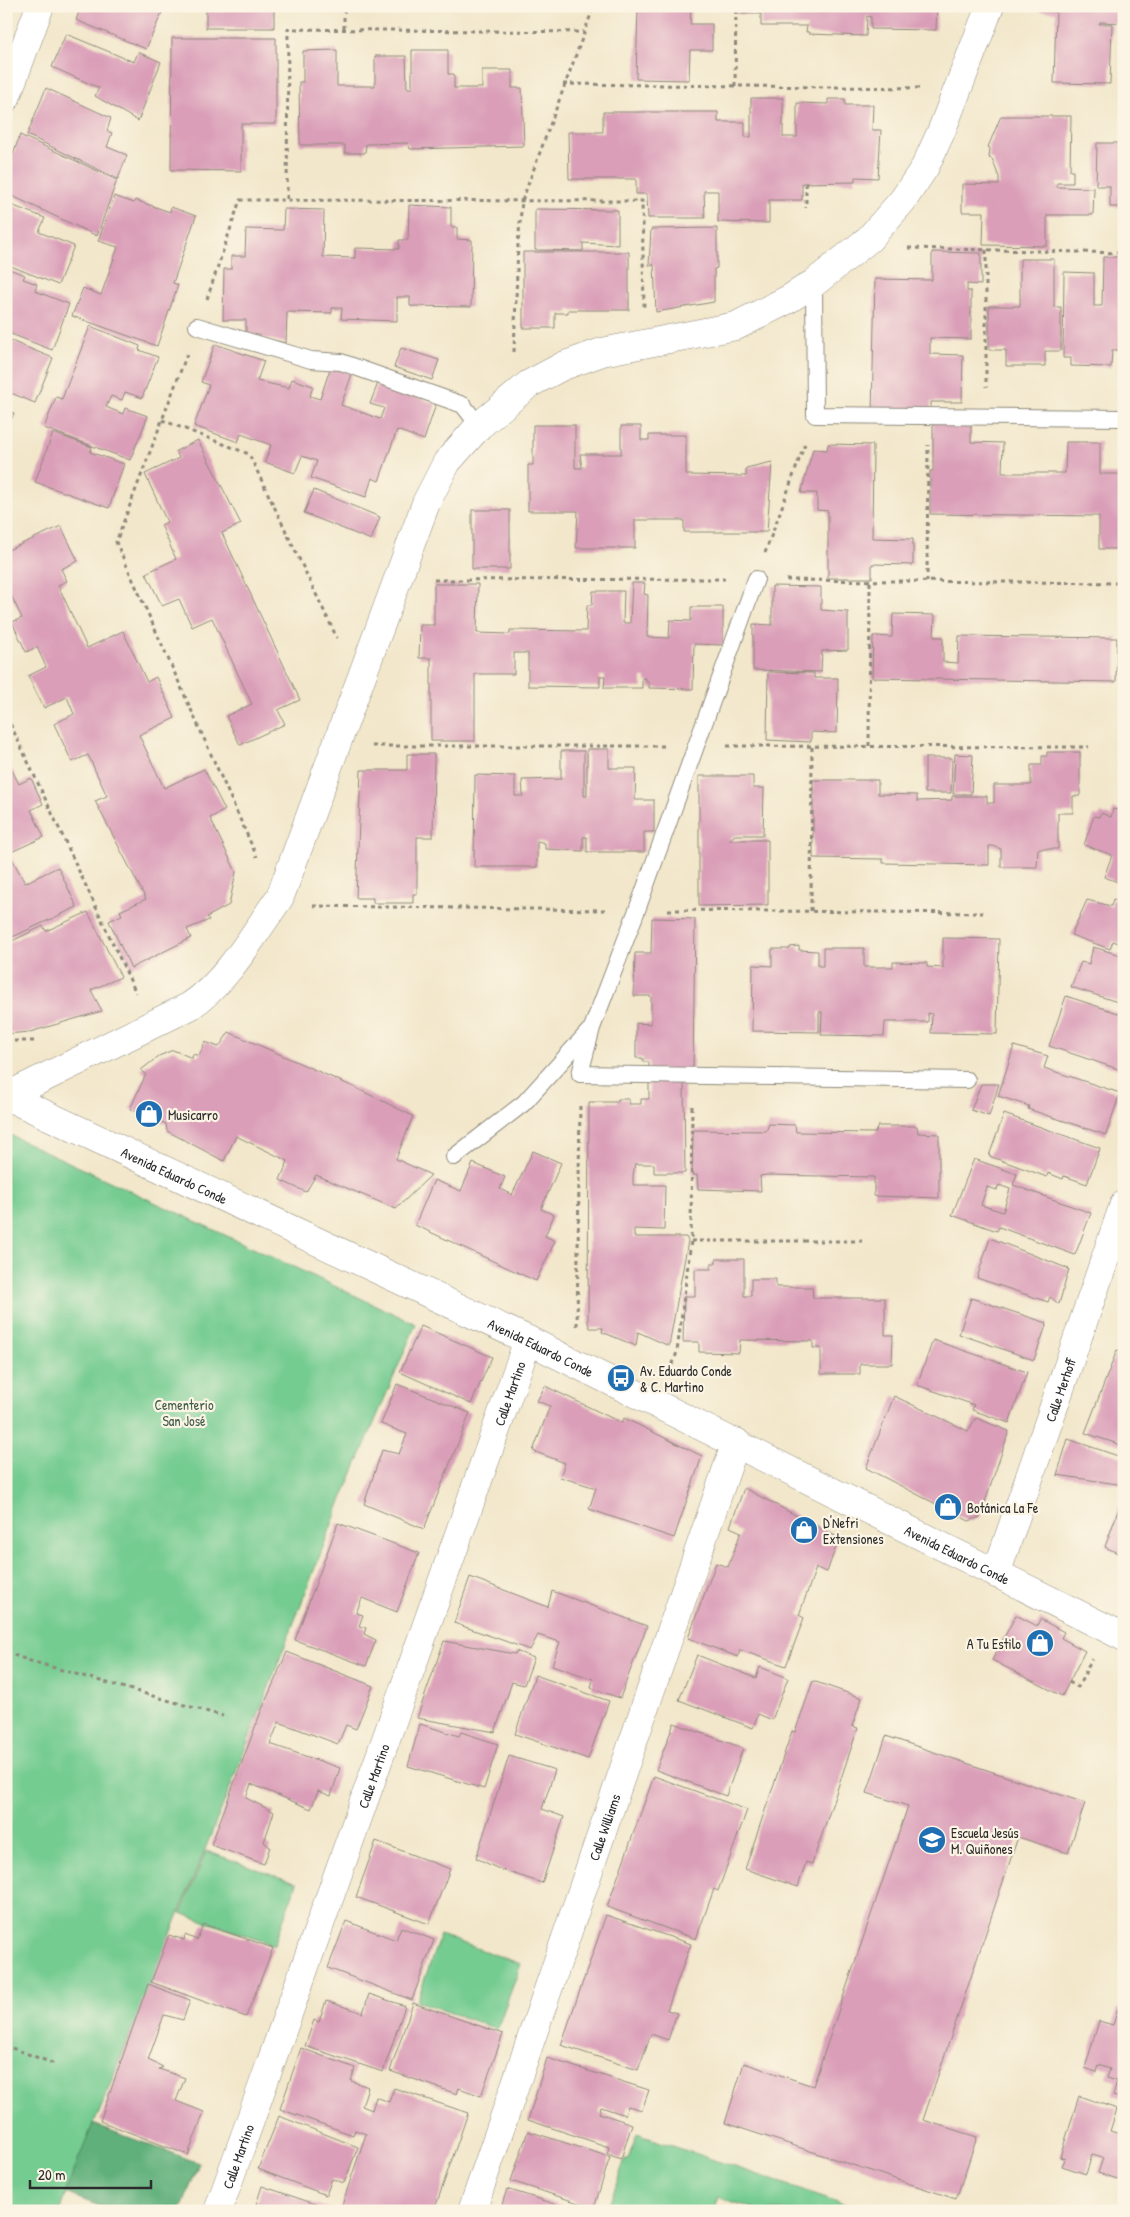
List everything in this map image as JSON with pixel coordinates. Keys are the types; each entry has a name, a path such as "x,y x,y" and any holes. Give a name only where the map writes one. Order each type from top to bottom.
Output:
{"street":[{"path":"6,98 40,6"},
{"path":"7,1096 190,1006 205,996 247,944 280,897 426,503 447,462 479,426 530,384 563,366 602,352 736,326 789,300 814,283 869,239 903,200 925,167 941,132 990,6"},
{"name":"Avenida Eduardo Conde","path":"7,1096 528,1340 1124,1637"},
{"name":"Calle Merhoff","path":"996,1574 1124,1204"},
{"name":"Calle Martino","path":"218,2211 528,1340"},
{"name":"Calle Williams","path":"472,2211 736,1442"}],"lane":[{"path":"814,283 815,415 1124,418"},
{"path":"197,326 311,360 341,362 462,405 479,426"},
{"path":"756,579 637,910 592,1028 580,1074 968,1080"},
{"path":"454,1157 524,1103 592,1028"}],"path":[{"path":"344,6 344,29"},
{"path":"514,353 522,201 563,84 594,6"},
{"path":"735,86 736,6"},
{"path":"287,199 288,29 584,32"},
{"path":"563,84 925,88"},
{"path":"806,183 806,208"},
{"path":"258,860 116,542 197,326 240,200 642,201 644,311"},
{"path":"904,248 1124,254"},
{"path":"986,250 986,418"},
{"path":"756,579 815,415"},
{"path":"927,582 929,417"},
{"path":"162,420 249,454 340,644"},
{"path":"428,580 756,579 1120,583"},
{"path":"869,746 870,581"},
{"path":"7,717 138,997"},
{"path":"368,746 1089,747"},
{"path":"811,911 812,746"},
{"path":"306,905 320,907 983,913"},
{"path":"6,1041 32,1042 41,1040"},
{"path":"577,1330 580,1074"},
{"path":"670,1372 677,1352 691,1241 692,1076"},
{"path":"691,1241 862,1241"},
{"path":"6,1652 27,1660 223,1716"},
{"path":"1070,1682 1078,1687 1094,1656"},
{"path":"6,2043 9,2047 55,2064"}],"green space":[{"name":"Cementerio San José","path":"6,1133 416,1324 339,1506 229,1790 59,2211 6,2211"},
{"path":"206,1851 297,1883 274,1945 181,1913"},
{"path":"440,1935 521,1964 497,2029 417,2001"},
{"path":"93,2124 199,2163 181,2211 113,2211 65,2193"},
{"path":"637,2134 865,2211 762,2211 718,2197 713,2211 607,2211 625,2159 628,2159"}],"building":[{"path":"81,6 154,6 163,10 146,49 76,20"},
{"path":"206,6 274,6 274,28 206,28"},
{"path":"638,6 691,6 690,24 712,24 712,50 690,50 689,80 636,79"},
{"path":"738,6 937,6 936,30 871,29 871,17 867,16 866,36 809,34 809,32 806,32 807,26 761,26 761,14 738,14"},
{"path":"1039,6 1124,6 1124,23 1100,22 1099,24 1112,24 1110,84 1054,83 1056,12 1039,11"},
{"path":"66,34 134,62 138,52 161,62 138,121 95,96 99,88 52,67"},
{"path":"172,38 276,38 276,124 241,124 241,171 171,170"},
{"path":"337,50 337,86 375,86 375,56 406,56 407,88 412,88 412,50 448,50 448,74 454,74 454,88 482,88 482,70 512,70 512,88 522,88 524,146 410,149 408,143 366,144 365,153 345,153 345,145 300,145 299,82 303,82 303,51"},
{"path":"46,88 111,118 107,131 112,133 107,147 127,155 118,179 27,135"},
{"path":"751,98 783,98 783,137 797,137 797,103 828,104 828,99 845,99 845,105 873,105 872,130 881,130 878,178 855,177 855,182 802,183 802,200 769,200 769,223 718,222 718,191 704,191 705,218 648,218 647,194 636,194 636,179 569,179 568,132 603,132 603,112 718,112 718,122 745,122 745,137 751,137"},
{"path":"1001,116 1071,116 1070,171 1073,171 1073,183 1057,183 1057,187 1094,188 1093,215 1047,215 1047,246 983,245 984,212 962,212 962,184 999,185 999,177 992,159 989,158 990,148 988,147"},
{"path":"20,135 117,180 97,236 6,193 6,174"},
{"path":"1097,143 1124,143 1124,207 1110,207 1110,186 1096,186"},
{"path":"114,196 134,203 135,200 170,212 171,207 196,216 173,283 178,285 157,346 72,316 83,288 101,295 118,247 98,241"},
{"path":"6,203 45,218 39,232 74,246 58,285 6,264 6,240 12,228 6,226"},
{"path":"409,205 451,207 451,227 457,227 457,239 472,240 471,307 410,306 410,297 397,297 397,321 341,319 342,308 332,308 332,313 287,312 286,343 246,334 246,320 223,320 224,269 231,269 231,256 245,256 246,229 283,230 284,209 324,210 323,257 355,258 355,248 399,249 399,240 408,240"},
{"path":"535,209 618,210 618,245 583,243 583,251 535,250"},
{"path":"717,228 717,268 714,269 714,302 656,312 654,265 649,265 651,229"},
{"path":"523,252 629,252 629,310 568,310 568,313 555,313 555,328 523,328"},
{"path":"932,252 981,253 981,285 967,284 967,291 971,291 971,339 930,338 930,354 963,355 962,402 931,402 931,414 872,413 875,279 932,280"},
{"path":"1103,257 1124,257 1124,350 1112,350 1111,367 1071,366 1071,358 1063,358 1064,272 1094,273 1094,306 1102,306"},
{"path":"1020,259 1054,259 1054,307 1061,307 1061,351 1045,351 1045,366 1006,366 1006,350 989,350 989,306 1020,306"},
{"path":"6,268 25,275 23,279 37,284 35,291 69,304 52,350 6,332"},
{"path":"90,326 140,346 139,350 158,357 142,398 125,392 122,400 111,396 106,407 123,414 125,408 148,416 130,460 44,428 56,397 62,399"},
{"path":"6,339 53,358 35,403 6,391"},
{"path":"215,344 264,361 257,381 289,388 292,379 313,386 310,396 320,399 331,366 352,374 341,405 380,419 384,408 370,404 378,383 436,404 424,440 397,430 379,481 372,478 366,497 311,478 317,461 302,456 295,473 265,462 271,445 241,434 238,442 194,426 209,385 201,382"},
{"path":"401,348 439,360 432,380 394,367"},
{"path":"6,411 14,413 6,431"},
{"path":"933,422 971,422 971,442 1003,443 1002,473 1065,473 1066,442 1100,442 1100,474 1124,474 1124,549 1099,549 1099,516 930,514 930,471 933,471"},
{"path":"533,425 575,425 575,468 582,468 580,454 621,454 621,426 641,426 641,440 649,440 649,435 686,435 686,475 746,476 746,468 772,462 767,532 684,532 684,520 635,520 635,548 576,548 578,511 528,511 528,465 533,465"},
{"path":"53,433 92,447 90,452 124,464 109,508 35,482"},
{"path":"198,440 241,524 222,533 300,700 278,710 285,724 240,745 226,716 252,704 212,618 192,627 179,599 162,606 146,573 176,559 161,525 167,522 145,474 179,458 176,451"},
{"path":"828,444 873,445 872,538 913,539 913,565 872,564 872,578 828,578 828,511 817,510 817,493 801,493 813,449 827,450"},
{"path":"314,490 380,517 371,540 304,513"},
{"path":"472,510 510,510 510,569 472,569"},
{"path":"61,526 78,561 61,569 67,581 58,585 87,648 123,631 147,682 156,677 175,718 139,735 164,788 204,769 225,810 210,818 236,872 229,905 207,917 209,920 187,929 191,938 131,968 109,921 122,915 120,911 146,899 95,801 107,796 88,755 72,762 54,724 74,714 67,697 44,708 28,676 46,667 37,647 26,652 12,622 22,618 6,585 6,551"},
{"path":"632,583 645,583 644,594 648,595 647,637 669,638 670,620 691,621 691,607 723,607 723,645 694,644 693,689 649,688 649,682 646,682 646,678 642,678 642,688 604,688 605,676 600,676 600,687 528,686 528,653 514,653 514,674 475,674 475,741 431,741 431,658 419,658 420,625 434,625 434,584 478,584 477,633 510,634 510,630 586,631 587,605 592,605 593,591 624,591 623,623 630,623"},
{"path":"772,586 821,587 821,610 848,612 848,650 822,651 821,672 753,670 753,624 772,625"},
{"path":"893,614 935,615 934,637 943,637 943,662 958,663 959,636 1117,638 1116,682 872,678 873,636 892,637"},
{"path":"768,672 814,673 814,678 838,678 837,733 811,732 811,742 767,740"},
{"path":"587,749 609,749 609,768 636,768 635,800 654,800 654,832 644,832 644,852 587,852 587,837 583,837 583,851 545,849 545,843 537,841 537,867 474,867 475,775 515,776 515,796 523,796 522,780 561,779 561,751 584,751 584,796 587,796"},
{"path":"1047,752 1080,752 1080,796 1073,796 1073,813 1058,813 1058,849 1038,849 1037,867 1001,867 1001,849 993,846 989,846 989,865 883,863 883,859 813,858 813,780 878,780 878,794 917,795 917,801 952,800 952,796 987,796 987,803 994,803 994,785 1031,785 1031,765 1042,765 1042,756 1047,756"},
{"path":"407,754 434,754 433,837 417,837 417,894 413,894 413,903 373,903 373,898 356,898 361,770 407,770"},
{"path":"955,754 973,755 971,794 953,794"},
{"path":"6,758 19,784 31,778 43,804 31,810 44,837 9,853 25,883 58,867 77,907 6,940"},
{"path":"925,758 952,758 951,793 925,793"},
{"path":"699,776 753,776 753,788 764,788 763,835 735,835 729,840 768,840 768,905 699,906"},
{"path":"1113,809 1124,812 1124,884 1104,877 1112,855 1084,845 1094,816 1099,817 1101,813 1111,817"},
{"path":"1113,899 1124,903 1124,945 1113,941 1110,949 1071,935 1087,900 1111,906"},
{"path":"88,912 121,977 91,990 102,1011 30,1032 6,1034 6,944 43,926 46,931"},
{"path":"652,918 695,919 693,1070 649,1070 649,1062 643,1062 643,1058 636,1058 636,1023 651,1024 651,996 634,996 635,953 651,953"},
{"path":"943,938 999,939 997,1034 931,1033 932,1014 928,1013 928,1022 885,1022 884,1036 821,1035 822,1012 819,1012 819,1032 752,1031 753,965 772,966 772,949 790,949 790,947 799,946 799,950 818,951 818,966 823,966 823,948 864,948 864,967 893,967 893,962 927,963 927,967 943,968"},
{"path":"1093,947 1124,956 1124,1004 1071,987 1081,962 1089,964"},
{"path":"1066,996 1124,1015 1124,1071 1049,1046"},
{"path":"229,1032 356,1088 413,1116 396,1159 431,1175 396,1209 316,1175 306,1192 280,1180 288,1161 236,1136 224,1161 167,1131 166,1124 130,1109 146,1074 141,1070 159,1056 173,1050 192,1058 193,1054 199,1056 205,1042 219,1047"},
{"path":"1014,1046 1048,1056 1044,1068 1120,1093 1106,1135 1028,1109 1029,1106 998,1096"},
{"path":"649,1080 684,1080 685,1173 654,1173 654,1164 635,1164 633,1176 633,1185 665,1185 664,1230 634,1229 634,1237 686,1237 688,1241 669,1346 638,1332 636,1346 602,1332 603,1328 590,1328 588,1323 589,1102 618,1102 618,1099 629,1099 629,1104 641,1104 641,1099 649,1099"},
{"path":"981,1084 999,1084 989,1116 971,1110"},
{"path":"1004,1114 1100,1148 1087,1184 1064,1176 1063,1179 1048,1173 1047,1177 989,1156"},
{"path":"769,1124 795,1125 796,1132 875,1133 878,1126 917,1126 918,1133 939,1134 939,1198 874,1196 874,1177 766,1175 760,1176 761,1191 698,1189 697,1175 692,1175 693,1130 766,1131"},
{"path":"533,1151 561,1163 541,1209 554,1215 545,1236 555,1241 536,1281 415,1225 434,1180 461,1191 473,1163 505,1177 500,1189 512,1195"},
{"path":"974,1159 1017,1174 1013,1185 1091,1213 1075,1255 999,1227 997,1231 952,1215","holes":["999,1185 1010,1189 1003,1212 981,1205 987,1187 997,1190"]},
{"path":"990,1238 1069,1269 1059,1304 1050,1297 1048,1302 977,1278"},
{"path":"716,1259 744,1259 744,1296 751,1296 751,1279 776,1279 776,1287 812,1287 813,1298 885,1298 885,1335 893,1335 892,1364 860,1364 860,1374 821,1374 821,1348 813,1348 813,1341 740,1340 739,1353 699,1352 699,1342 683,1342 684,1296 695,1296 695,1269 711,1269 711,1263 716,1263"},
{"path":"971,1298 1047,1323 1034,1360 959,1334"},
{"path":"421,1326 492,1357 471,1404 400,1372"},
{"path":"933,1340 1027,1372 1009,1423 972,1410 974,1405 917,1385"},
{"path":"1117,1350 1124,1352 1124,1446 1085,1433"},
{"path":"397,1384 470,1413 424,1529 364,1504 382,1450 399,1454 407,1434 381,1424"},
{"path":"545,1386 622,1423 624,1418 702,1456 674,1538 589,1509 596,1488 560,1477 565,1463 533,1451 550,1406 537,1401"},
{"path":"894,1396 968,1431 976,1418 1009,1431 980,1517 969,1521 866,1468"},
{"path":"1068,1439 1124,1458 1124,1485 1057,1475"},
{"path":"744,1488 839,1538 827,1572 816,1568 799,1615 804,1618 786,1666 740,1650 738,1657 688,1638 716,1563 728,1567 741,1532 730,1527"},
{"path":"1124,1494 1124,1556 1105,1547"},
{"path":"338,1523 419,1553 397,1612 362,1598 356,1613 363,1615 359,1626 366,1628 364,1634 376,1640 366,1666 295,1640"},
{"path":"470,1577 548,1607 552,1591 647,1626 620,1698 591,1688 593,1679 552,1665 560,1642 538,1635 530,1650 454,1623"},
{"path":"1016,1615 1037,1626 1040,1619 1064,1632 1061,1638 1085,1651 1062,1696 992,1660"},
{"path":"444,1641 515,1654 516,1651 534,1658 524,1685 512,1682 495,1732 417,1718"},
{"path":"287,1652 373,1686 356,1729 346,1725 338,1744 279,1722 270,1744 340,1768 331,1796 318,1791 311,1809 251,1784 246,1798 274,1812 264,1842 270,1847 264,1864 211,1845 260,1714"},
{"path":"697,1655 756,1678 760,1667 788,1678 772,1720 758,1714 753,1728 679,1700"},
{"path":"535,1675 609,1701 588,1759 515,1734"},
{"path":"813,1681 862,1698 852,1726 858,1728 812,1864 806,1862 798,1887 745,1869 792,1731 795,1732"},
{"path":"674,1723 743,1748 726,1796 656,1770"},
{"path":"420,1724 459,1736 461,1732 498,1744 484,1789 408,1766"},
{"path":"886,1736 1085,1803 1068,1853 1018,1837 923,2120 977,2137 956,2199 725,2123 744,2063 813,2086 908,1806 867,1793"},
{"path":"509,1756 555,1770 542,1809 564,1817 542,1883 499,1869 476,1858"},
{"path":"654,1776 747,1810 718,1891 714,1889 696,1939 607,1907"},
{"path":"376,1841 450,1869 429,1924 356,1897"},
{"path":"606,1915 691,1944 667,2010 677,2013 668,2040 651,2034 638,2070 561,2045"},
{"path":"346,1921 396,1940 401,1927 434,1940 412,2000 328,1968"},
{"path":"203,1924 273,1948 246,2017 151,1982 169,1935 184,1940 185,1935 197,1940"},
{"path":"148,1984 190,2000 183,2020 164,2015 148,2060 163,2067 159,2069 185,2078 176,2101 204,2112 188,2155 100,2121"},
{"path":"369,1994 405,2006 383,2072 305,2046 314,2020 319,2022 326,2001 363,2013"},
{"path":"413,2003 503,2034 481,2096 459,2088 457,2094 390,2071"},
{"path":"1118,2009 1124,2011 1124,2099 1113,2096 1117,2081 1107,2078 1110,2069 1098,2065 1096,2072 1085,2068 1099,2021 1113,2025"},
{"path":"301,2048 355,2068 351,2081 368,2087 362,2106 372,2110 376,2097 389,2102 394,2088 468,2113 434,2211 340,2211 366,2134 355,2130 353,2135 280,2109"},
{"path":"547,2058 649,2090 642,2110 628,2106 625,2115 601,2107 599,2113 632,2124 621,2159 607,2154 609,2147 528,2120"},
{"path":"1079,2096 1117,2109 1110,2131 1124,2135 1124,2181 1098,2173 1103,2158 1092,2155 1086,2174 1062,2166 1065,2159 1060,2157"},
{"path":"279,2116 358,2147 344,2183 332,2179 326,2195 258,2169"},
{"path":"528,2131 610,2157 594,2208 511,2181"},
{"path":"262,2186 333,2210 333,2211 254,2211"},
{"path":"507,2189 574,2210 500,2211"}],"place":[{"name":"Musicarro","path":"149,1114"},
{"name":"Av. Eduardo Conde & C. Martino","path":"621,1378"},
{"name":"Botánica La Fe","path":"948,1507"},
{"name":"D'Nefri Extensiones","path":"804,1530"},
{"name":"A Tu Estilo","path":"1040,1643"},
{"name":"Escuela Jesús M. Quiñones","path":"932,1840"}]}
